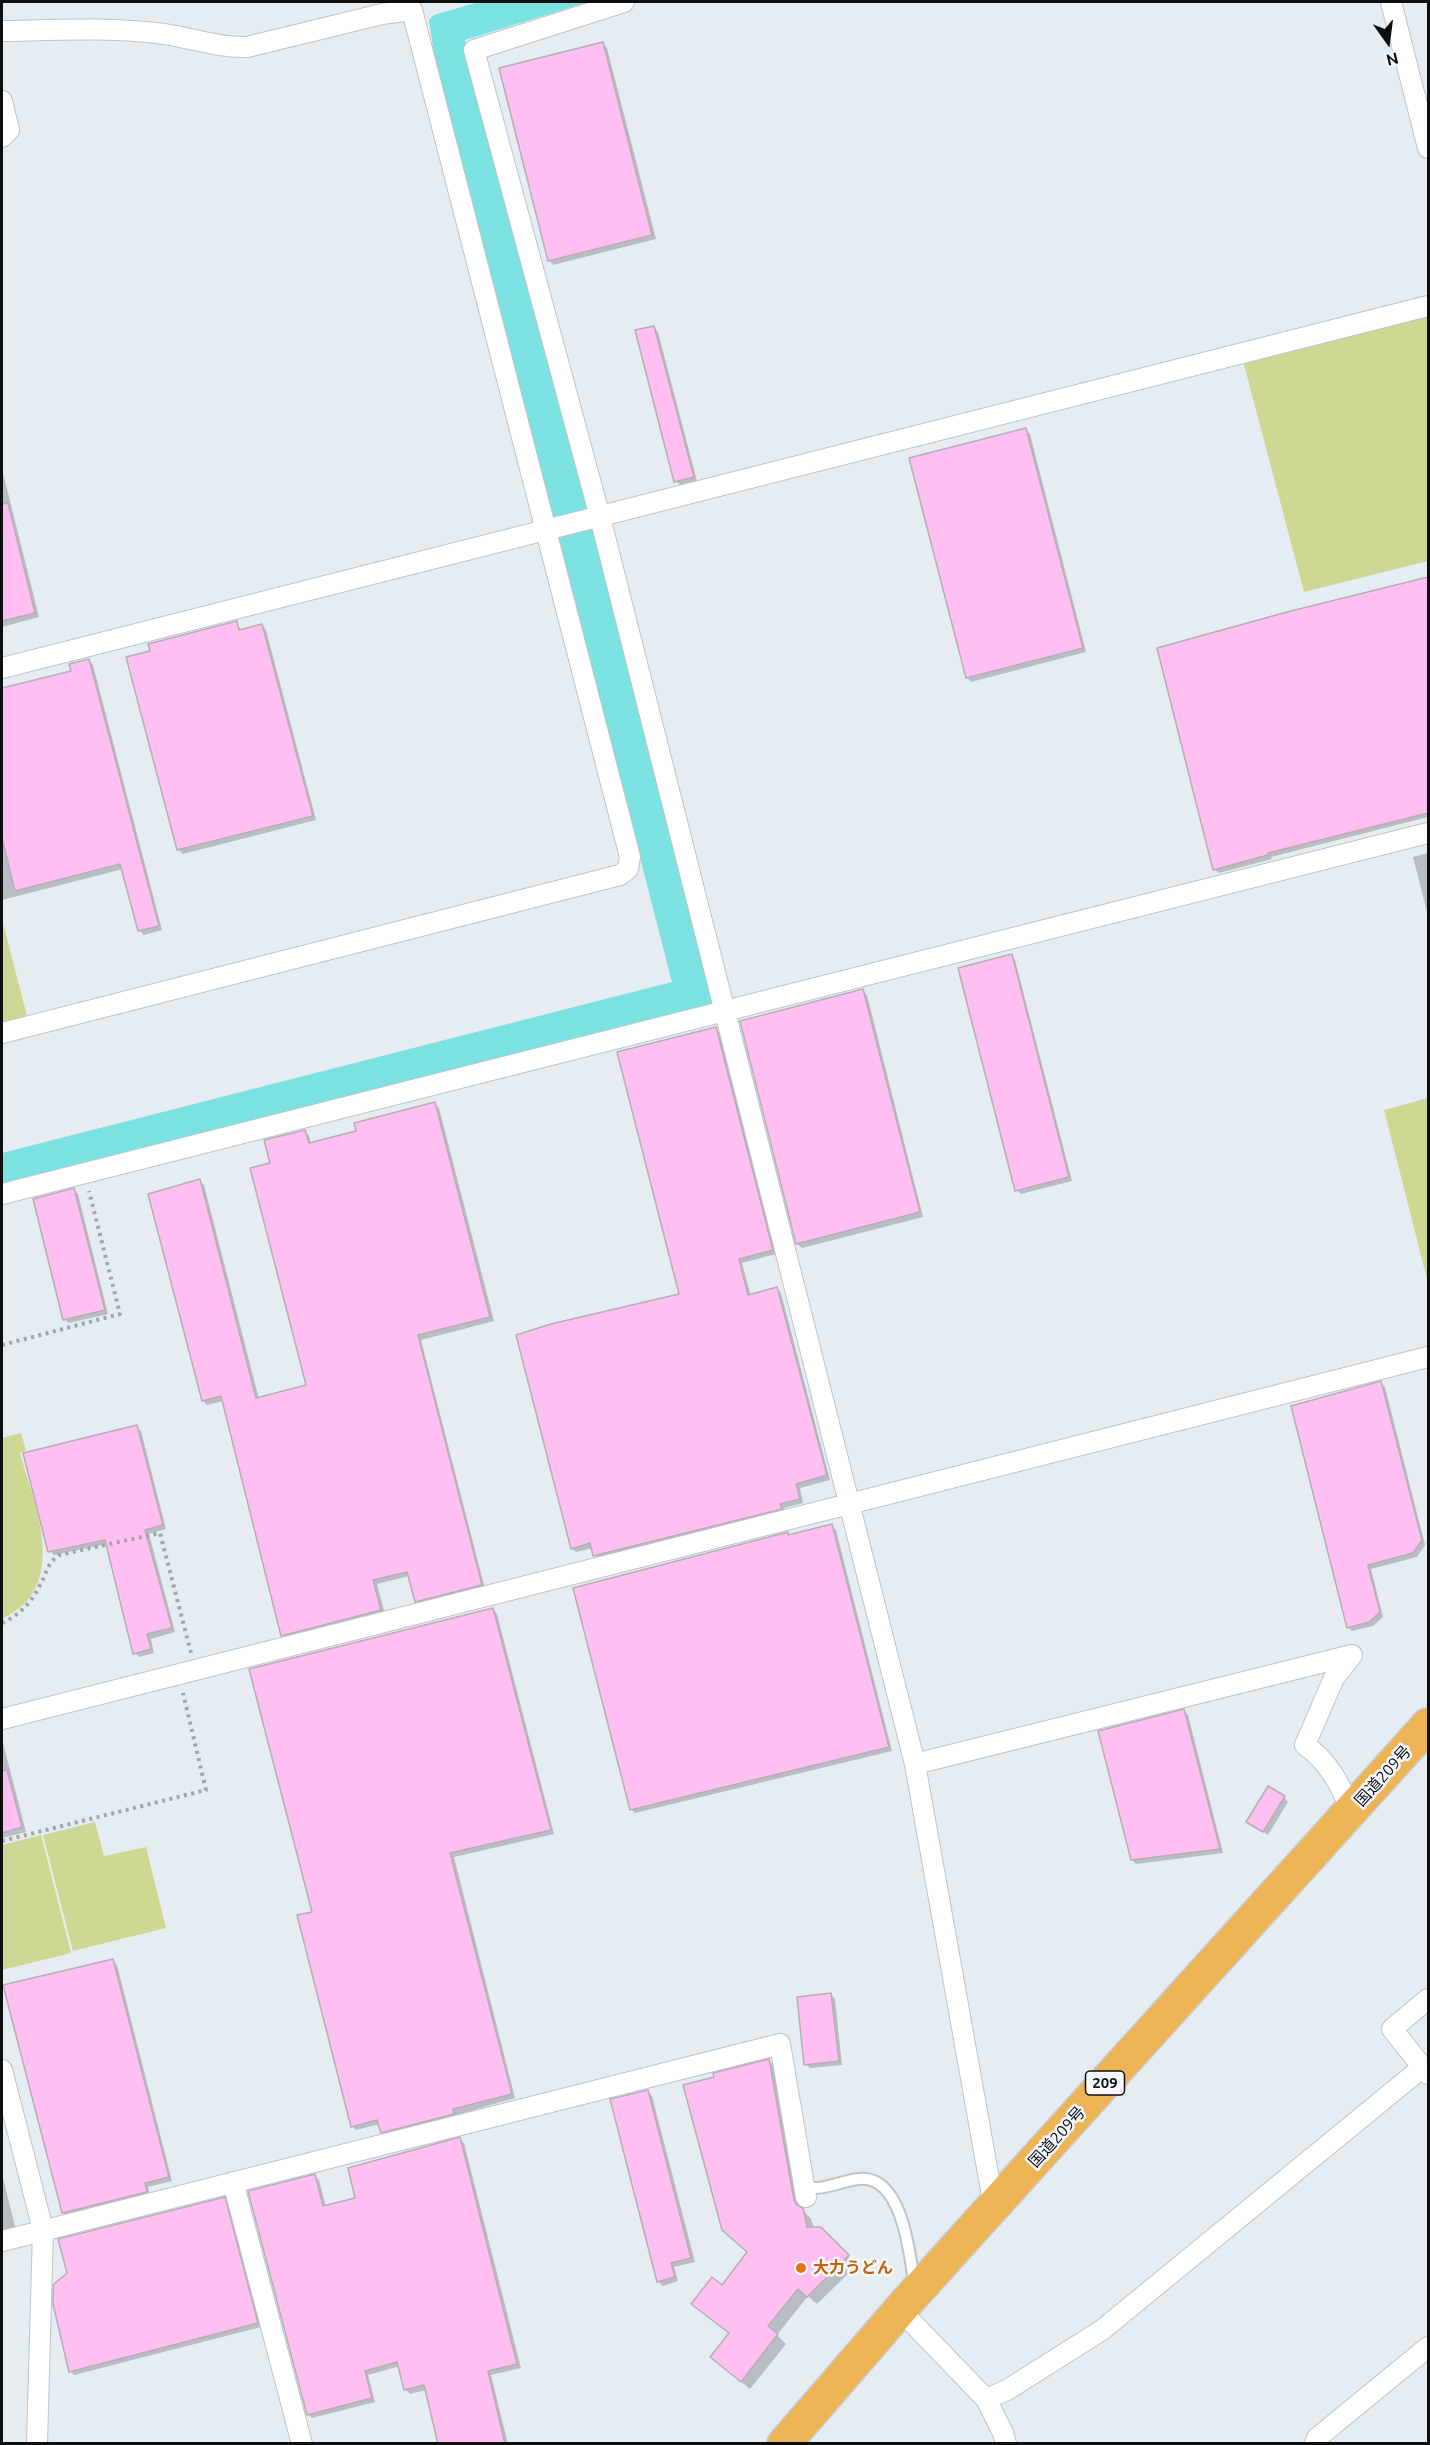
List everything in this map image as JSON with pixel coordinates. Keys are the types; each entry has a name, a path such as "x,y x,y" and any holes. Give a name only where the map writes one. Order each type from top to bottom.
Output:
{"highway":[{"name":"国道209号","path":"784,2444 908,2301 1428,1725"}],"street":[{"path":"624,2 474,50 600,517 915,1764 994,2207"},
{"path":"1391,2 1428,148"},
{"path":"2,31 102,30 165,34 230,48 382,14 412,10 630,857 628,869 620,875 2,1033"},
{"path":"2,101 9,130 2,137"},
{"path":"2,668 1428,306"},
{"path":"2,1194 1428,833"},
{"path":"2,1719 1428,1357"},
{"path":"915,1764 1352,1655 1334,1678 1305,1745 1319,1755 1342,1788 1351,1811"},
{"path":"986,2399 1007,2390 1102,2330 1426,2071 1392,2029 1428,1999"},
{"path":"2,2241 780,2044 806,2192"},
{"path":"2,2070 44,2230 36,2444"},
{"path":"233,2182 303,2444"},
{"path":"908,2301 986,2399 1006,2444"},
{"path":"1315,2444 1317,2438 1428,2347"}],"lane":[{"path":"806,2192 861,2178 890,2192 906,2231 908,2301"}],"path":[{"path":"2,1345 120,1314 85,1173"},
{"path":"2,1623 15,1617 31,1600 40,1586 49,1562 59,1555 160,1533 187,1673 206,1790 2,1841"}],"green space":[{"path":"1428,314 1428,561 1304,592 1243,361"},
{"path":"2,919 27,1016 2,1022"},
{"path":"1428,1098 1428,1283 1384,1110"},
{"path":"21,1433 26,1450 20,1453 39,1521 42,1566 36,1587 23,1605 2,1619 2,1438"},
{"path":"95,1822 104,1856 146,1847 166,1928 73,1951 43,1835"},
{"path":"41,1835 71,1953 2,1970 2,1845"}],"water":[{"path":"479,2 588,2 465,40 582,489 585,491 713,1000 710,1006 2,1188 2,1153 672,982 613,753 610,750 613,749 434,54 429,20 434,15"}],"building":[{"path":"603,42 652,235 548,261 499,68"},
{"path":"654,326 694,477 674,482 635,330"},
{"path":"1026,428 1083,648 966,678 909,458"},
{"path":"8,503 35,613 2,621 2,504"},
{"path":"1428,577 1428,813 1268,853 1268,855 1213,870 1157,648 1287,612"},
{"path":"237,621 239,630 262,624 313,816 177,850 126,657 150,651 148,644"},
{"path":"89,659 159,926 138,931 120,864 15,891 2,838 2,688 71,671 69,664"},
{"path":"1012,954 1069,1177 1015,1191 958,968"},
{"path":"863,989 920,1212 796,1244 740,1021"},
{"path":"716,1027 773,1250 739,1259 748,1295 777,1287 827,1475 796,1484 800,1499 780,1504 782,1509 593,1556 590,1543 571,1549 516,1335 551,1324 679,1294 617,1052"},
{"path":"435,1102 490,1317 418,1335 482,1585 415,1602 407,1572 373,1580 381,1610 281,1636 221,1396 202,1401 148,1194 200,1179 256,1398 306,1385 250,1168 270,1163 264,1140 305,1130 309,1143 356,1131 354,1123"},
{"path":"74,1188 105,1310 63,1320 33,1199"},
{"path":"1381,1381 1422,1540 1413,1553 1368,1565 1380,1612 1369,1622 1347,1628 1291,1406"},
{"path":"137,1425 163,1525 145,1530 172,1628 147,1634 151,1649 133,1654 105,1540 48,1552 23,1453"},
{"path":"832,1524 889,1747 630,1810 573,1588 788,1532 788,1535"},
{"path":"493,1608 551,1830 450,1853 512,2094 453,2109 454,2114 381,2133 377,2120 351,2127 297,1915 312,1912 249,1669"},
{"path":"1184,1709 1220,1849 1131,1860 1098,1731"},
{"path":"7,1770 22,1827 2,1833 2,1771"},
{"path":"1268,1786 1285,1796 1263,1832 1246,1822"},
{"path":"113,1959 169,2177 145,2183 147,2192 62,2213 3,1985"},
{"path":"831,1993 839,2061 804,2065 797,1997"},
{"path":"769,2059 794,2200 803,2208 807,2227 821,2227 849,2255 807,2297 798,2289 768,2326 778,2334 741,2382 710,2357 729,2333 691,2304 712,2277 722,2285 747,2252 722,2230 683,2085 714,2077 713,2073"},
{"path":"648,2090 691,2258 671,2263 675,2277 657,2282 610,2099"},
{"path":"460,2137 517,2364 488,2371 505,2444 438,2444 424,2385 404,2390 397,2362 365,2371 372,2398 307,2415 248,2191 315,2174 323,2206 355,2198 348,2168"},
{"path":"225,2197 258,2323 69,2372 53,2304 53,2285 67,2273 58,2239"}],"place":[{"name":"大力うどん","path":"801,2268"}]}
